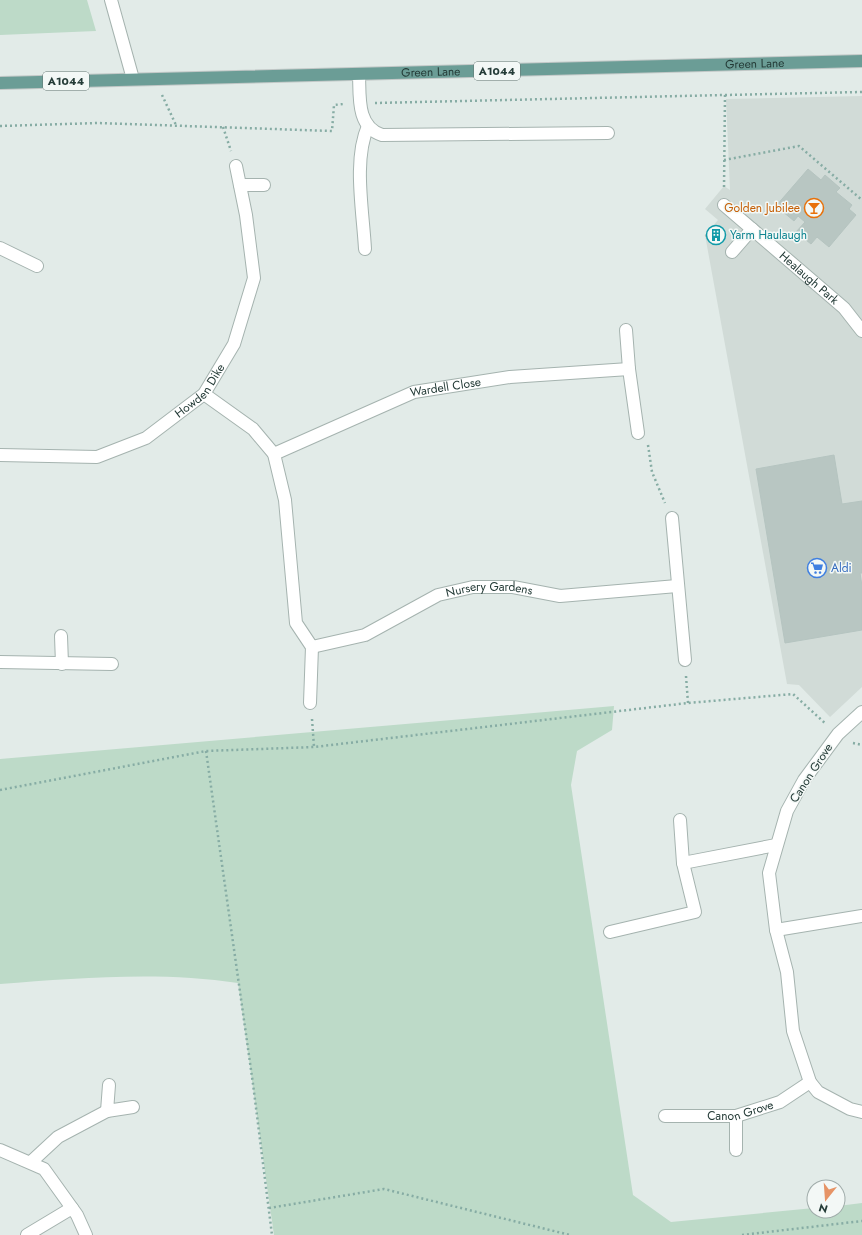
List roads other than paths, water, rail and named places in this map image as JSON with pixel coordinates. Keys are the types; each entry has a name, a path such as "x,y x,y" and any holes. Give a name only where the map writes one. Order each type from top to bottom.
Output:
{"main road":[{"name":"Green Lane","path":"0,82 862,61"}],"street":[{"path":"111,0 133,79"},
{"path":"359,74 362,113 368,126 376,133 390,135 608,133"},
{"path":"366,249 359,167 362,138 368,126"},
{"name":"Howden Dike","path":"0,455 97,457 146,438 204,394 234,344 254,278 246,215 236,166"},
{"path":"240,186 264,185"},
{"name":"Healaugh Park","path":"724,205 844,308 862,331"},
{"path":"732,252 752,229"},
{"path":"0,248 37,266"},
{"path":"626,330 629,369 638,433"},
{"name":"Wardell Close","path":"274,454 414,392 510,377 629,369"},
{"path":"204,394 253,429 274,454 285,500 296,623 312,647 310,704"},
{"path":"672,518 677,586 685,660"},
{"name":"Nursery Gardens","path":"312,647 365,635 438,595 473,587 513,587 560,596 677,586"},
{"path":"61,636 62,664"},
{"path":"0,662 112,664"},
{"name":"Canon Grove","path":"862,712 838,734 804,780 787,811 769,873 776,930 787,972 792,1031 810,1082 818,1092 850,1109 862,1112"},
{"path":"610,932 695,912 683,863 680,820"},
{"path":"683,863 776,845"},
{"path":"776,930 862,916"},
{"name":"Canon Grove","path":"665,1116 736,1116 780,1102 810,1082"},
{"path":"107,1111 109,1085"},
{"path":"31,1162 58,1137 107,1111 133,1107"},
{"path":"736,1116 736,1150"},
{"path":"0,1150 31,1162 44,1169 72,1208 86,1235"},
{"path":"27,1235 72,1208"}],"place":[{"name":"Golden Jubilee","path":"814,208"},
{"name":"Yarm Haulaugh","path":"716,235"},
{"name":"Aldi","path":"817,568"}]}
